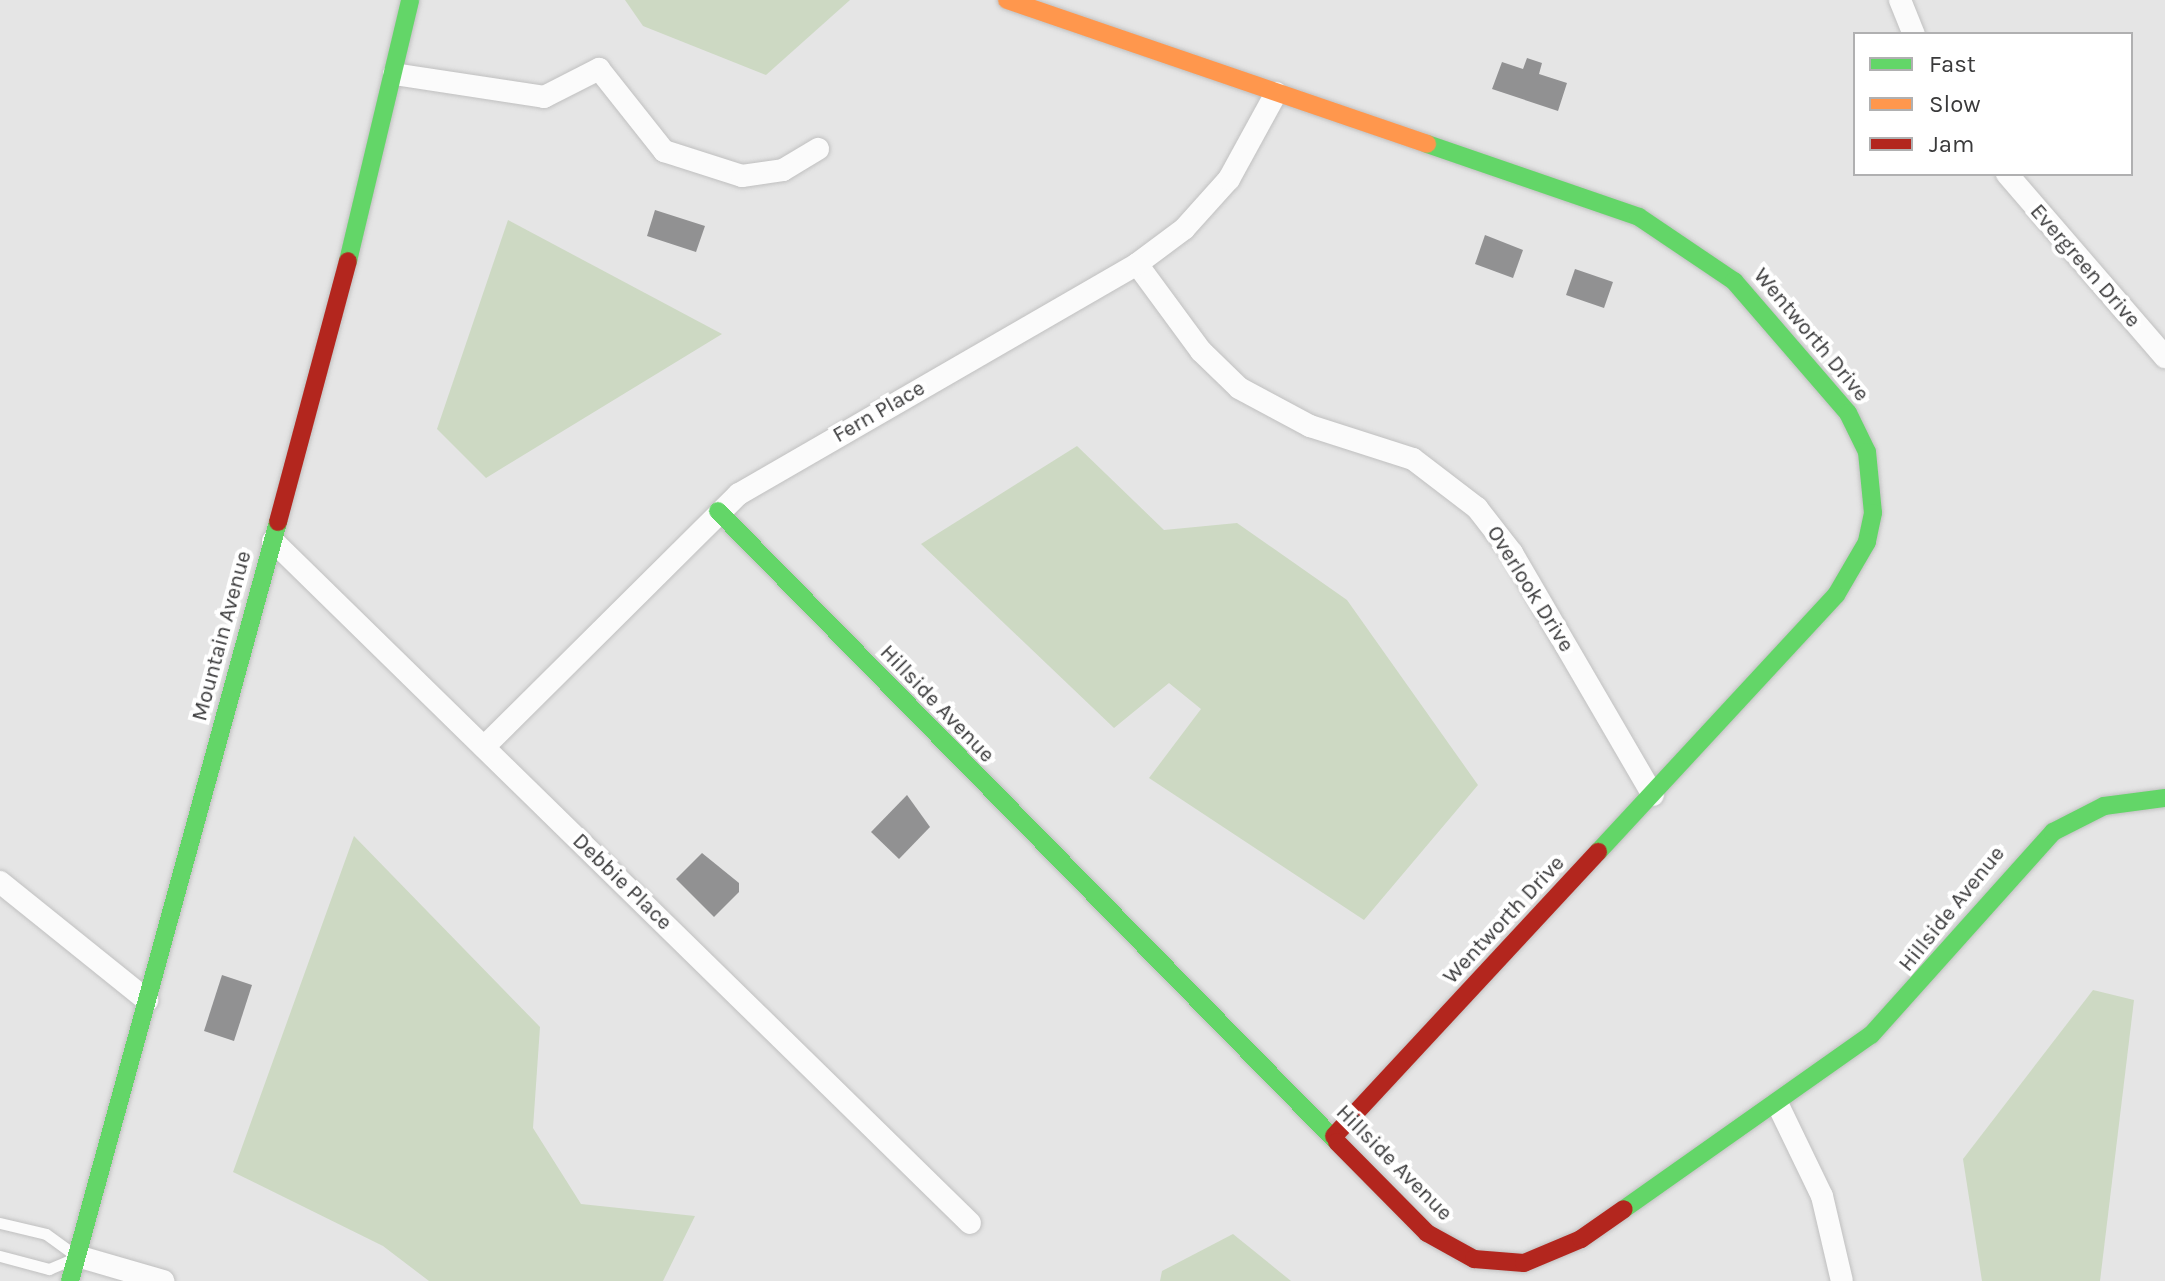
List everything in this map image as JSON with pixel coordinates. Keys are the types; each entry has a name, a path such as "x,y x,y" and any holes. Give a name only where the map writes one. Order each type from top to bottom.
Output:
{"street":[{"name":"Mountain Avenue","path":"70,1281 273,541 394,74 410,0"},
{"name":"Wentworth Drive","path":"1007,0 1639,217 1705,255 1855,424 1871,467 1873,513 1854,570 1653,795 1334,1136"},
{"path":"1900,0 1913,32"},
{"path":"394,74 529,98 563,92 599,69 664,151 680,160 764,176 818,149"},
{"name":"Fern Place","path":"484,747 718,511 1137,264 1215,197 1276,93"},
{"name":"Evergreen Drive","path":"2009,176 2165,357"},
{"name":"Overlook Drive","path":"1137,264 1201,351 1239,388 1310,426 1413,459 1477,508 1512,553 1653,795"},
{"name":"Hillside Avenue","path":"718,511 1440,1244 1474,1259 1524,1263 1581,1239 1778,1105 1906,1004 2053,832 2104,806 2165,798"},
{"name":"Debbie Place","path":"273,541 970,1223"},
{"path":"0,882 147,1000"},
{"path":"1778,1105 1822,1196 1842,1281"},
{"path":"77,1256 163,1281"}],"lane":[{"path":"0,1223 46,1234 77,1256 49,1269 0,1256"}],"green space":[{"path":"625,0 850,0 766,75 643,26"},
{"path":"508,220 722,334 486,478 437,429"},
{"path":"1077,446 1164,530 1237,523 1347,600 1478,785 1364,920 1149,778 1201,709 1169,683 1114,728 921,544"},
{"path":"354,836 540,1027 533,1128 581,1204 695,1216 663,1281 429,1281 383,1246 233,1172"},
{"path":"2093,990 2134,1000 2100,1281 1982,1281 1963,1159"},
{"path":"1233,1234 1291,1281 1160,1281 1162,1271"}],"building":[{"path":"1527,58 1542,63 1539,74 1567,83 1558,111 1492,89 1502,62 1523,69"},
{"path":"655,210 705,226 696,252 647,236"},
{"path":"1485,235 1523,250 1513,278 1475,264"},
{"path":"1575,269 1613,282 1604,308 1566,295"},
{"path":"907,795 930,827 899,859 871,832"},
{"path":"702,853 739,883 739,892 714,917 676,879"},
{"path":"222,975 252,985 234,1041 204,1031"}],"traffic: fast":[{"path":"348,261 410,0"},
{"path":"1427,144 1639,217 1734,281 1848,413 1867,452 1873,513 1867,542 1836,595 1598,852"},
{"path":"718,511 1337,1142"},
{"path":"70,1281 278,522"},
{"path":"1624,1209 1871,1035 2053,832 2104,806 2165,798"}],"traffic: slow":[{"path":"1007,0 1427,144"}],"traffic: jam":[{"path":"278,522 348,261"},
{"path":"1334,1136 1598,852"},
{"path":"1337,1142 1427,1233 1474,1259 1524,1263 1581,1239 1624,1209"}]}
